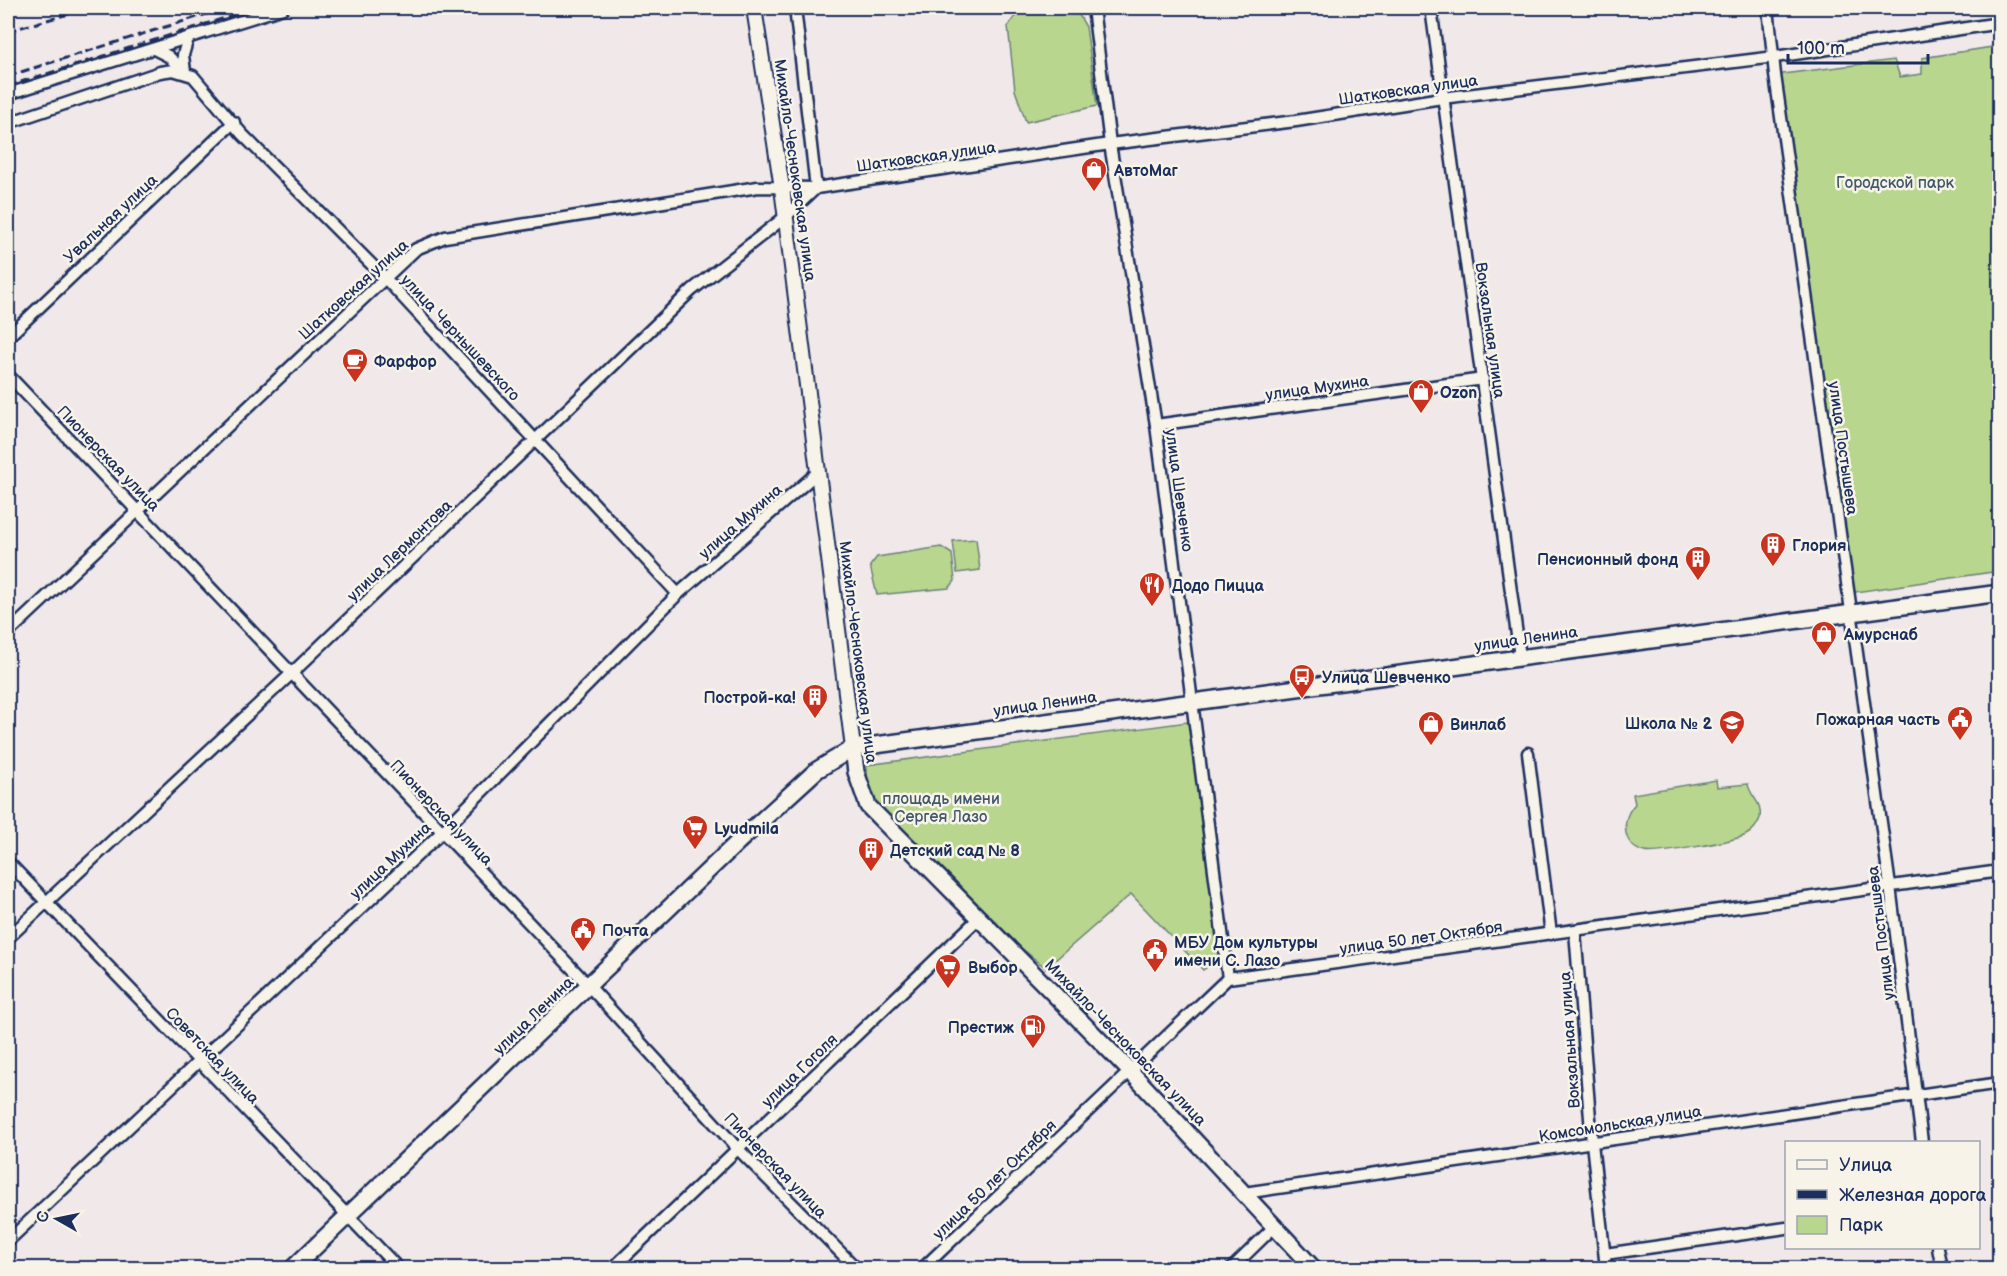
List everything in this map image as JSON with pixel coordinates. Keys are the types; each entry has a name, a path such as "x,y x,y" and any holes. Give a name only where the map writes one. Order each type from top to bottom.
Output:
{"main road":[{"name":"улица Ленина","path":"293,1269 398,1165 738,842 817,770 853,748 2000,594"},
{"name":"Михайло-Чесноковская улица","path":"853,748 856,772 868,806 1130,1070 1313,1269"}],"street":[{"path":"8,94 283,8"},
{"name":"Михайло-Чесноковская улица","path":"754,8 782,188 853,748"},
{"path":"795,8 816,188"},
{"name":"улица Шевченко","path":"1093,8 1110,144 1156,425 1228,978"},
{"name":"Вокзальная улица","path":"1431,8 1520,657"},
{"name":"улица Постышева","path":"1768,8 1775,57 1775,75 1890,886 1914,1094 1922,1141"},
{"name":"Шатковская улица","path":"8,633 416,249 445,237 758,187 816,188 1110,144 1296,121 1442,98 1775,57 2000,23"},
{"path":"8,123 160,72 173,70 185,72 183,55 188,38"},
{"name":"улица Чернышевского","path":"154,50 168,56 185,72 193,76 242,134 386,278 678,594"},
{"name":"Увальная улица","path":"8,337 234,122"},
{"name":"улица Лермонтова","path":"8,938 537,442 692,290 785,217 816,188"},
{"name":"Пионерская улица","path":"8,375 138,509 290,675 589,986 738,1149 856,1269"},
{"name":"улица Мухина","path":"1156,425 1483,379"},
{"name":"улица Мухина","path":"8,1241 441,833 678,594 817,473"},
{"path":"1528,753 1551,934"},
{"name":"Советская улица","path":"8,862 398,1269"},
{"name":"улица 50 лет Октября","path":"922,1269 1228,978 2000,871"},
{"name":"улица Гоголя","path":"613,1269 980,917"},
{"name":"Вокзальная улица","path":"1575,931 1592,1143 1606,1269"},
{"name":"Комсомольская улица","path":"1244,1193 2000,1083"},
{"path":"1232,1269 1274,1227"},
{"path":"1605,1254 1785,1228"},
{"path":"1938,1249 1942,1269"}],"green space":[{"path":"1021,8 1050,8 1079,15 1086,27 1097,106 1026,122 1015,90 1008,26"},
{"name":"Городской парк","path":"1999,46 1999,571 1849,593 1775,75 1894,60 1900,77 1922,74 1922,58"},
{"path":"976,539 980,570 957,573 953,541"},
{"path":"941,547 952,554 955,581 949,588 877,595 870,566 877,557"},
{"name":"площадь имени Сергея Лазо","path":"1195,721 1221,957 1203,970 1131,894 1046,968 969,906 868,806 867,765"},
{"path":"1716,780 1717,787 1748,784 1760,808 1760,818 1746,835 1695,847 1652,852 1637,849 1628,839 1626,824 1630,810 1635,804 1633,794"}],"railway":[{"path":"8,31 90,8"},
{"path":"8,76 226,8"},
{"path":"8,86 257,8"}],"place":[{"name":"АвтоМаг","path":"1094,193"},
{"name":"Фарфор","path":"355,384"},
{"name":"Ozon","path":"1421,415"},
{"name":"Глория","path":"1773,568"},
{"name":"Пенсионный фонд","path":"1698,582"},
{"name":"Додо Пицца","path":"1152,608"},
{"name":"Амурснаб","path":"1824,657"},
{"name":"Улица Шевченко","path":"1302,700"},
{"name":"Построй-ка!","path":"815,720"},
{"name":"Пожарная часть","path":"1960,742"},
{"name":"Школа № 2","path":"1732,746"},
{"name":"Винлаб","path":"1431,747"},
{"name":"Lyudmila","path":"695,851"},
{"name":"Детский сад № 8","path":"871,873"},
{"name":"Почта","path":"583,953"},
{"name":"МБУ Дом культуры имени С. Лазо","path":"1155,974"},
{"name":"Выбор","path":"948,990"},
{"name":"Престиж","path":"1033,1050"}]}
